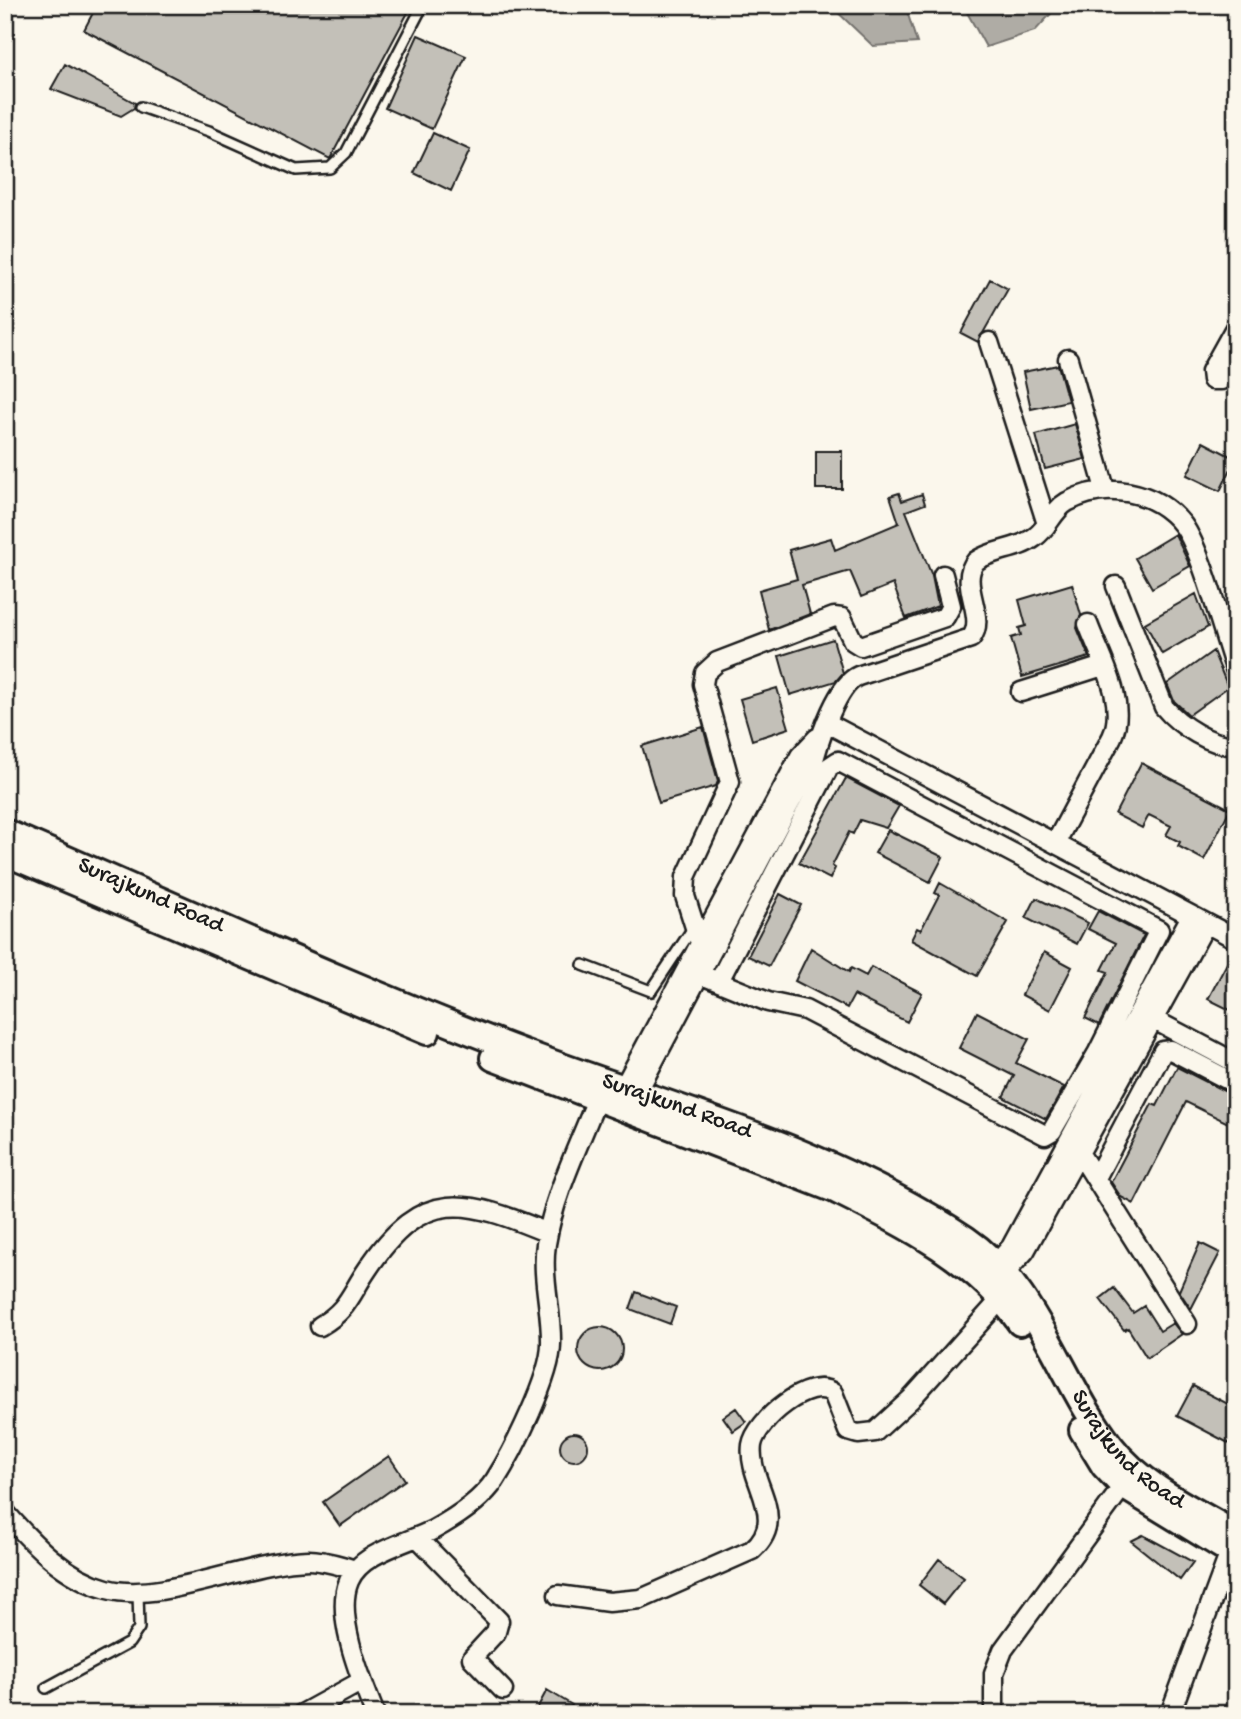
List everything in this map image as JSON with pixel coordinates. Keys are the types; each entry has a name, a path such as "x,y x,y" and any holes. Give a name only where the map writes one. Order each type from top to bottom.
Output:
{"main road":[{"name":"Surajkund Road","path":"5,832 835,1190 905,1227 996,1280 1121,1458 1144,1479 1234,1547"},
{"name":"Surajkund Road","path":"9,859 371,1010 620,1099"},
{"name":"Surajkund Road","path":"996,1280 1095,1453 1123,1486 1234,1547"}],"street":[{"path":"1236,326 1211,371 1212,380 1219,381 1223,377 1236,354"},
{"path":"989,342 1047,524"},
{"path":"1068,359 1105,489"},
{"path":"375,1714 350,1639 345,1607 346,1588 356,1570 376,1556 446,1523 485,1493 526,1419 551,1355 545,1257 548,1233 620,1099 815,756 824,728 846,683 853,678 971,638 976,630 969,575 972,565 980,558 1034,538 1067,502 1105,489 1119,489 1143,498 1171,514 1183,526 1236,671"},
{"path":"694,972 697,935 685,896 686,877 730,782 703,684 709,667 834,617 842,618 853,641 861,646 946,617 951,606 943,575"},
{"path":"1116,586 1164,707 1184,725 1209,739 1221,745 1236,745"},
{"path":"1056,842 1115,729 1117,705 1088,624"},
{"path":"1021,692 1103,666"},
{"path":"824,728 1056,842 1236,939"},
{"path":"697,935 800,756 824,728"},
{"path":"694,972 768,1002 805,1010 1045,1135 1052,1131 1098,1052 1158,935 1158,929 838,761 829,767 719,981"},
{"path":"1075,1146 1114,1063 1147,1016 1198,920"},
{"path":"558,1595 609,1602 641,1599 752,1550 763,1539 768,1528 766,1504 752,1457 754,1439 764,1423 804,1391 819,1387 833,1393 848,1431 858,1434 875,1432 911,1399 996,1280 1011,1247 1136,1051 1147,1016"},
{"path":"1147,1016 1236,1063"},
{"path":"1096,1178 1163,1051 1171,1050 1236,1084"},
{"path":"1136,1051 1156,1062"},
{"path":"1098,1052 1114,1063"},
{"path":"1075,1146 1187,1324"},
{"path":"320,1326 346,1308 366,1272 388,1242 433,1208 454,1204 481,1208 548,1233"},
{"path":"994,1714 994,1673 1003,1650 1123,1486"},
{"path":"5,1513 31,1542 74,1575 108,1590 138,1592 296,1561 326,1562 356,1570"},
{"path":"417,1537 496,1617 498,1628 472,1658 503,1690"},
{"path":"1170,1714 1234,1547"},
{"path":"302,1714 362,1681"}],"lane":[{"path":"141,107 209,131 289,168 304,171 330,168 346,153 423,5"},
{"path":"583,965 651,991 697,935"},
{"path":"46,1688 129,1643 139,1628 138,1592"}],"shaded area":[{"path":"830,5 905,5 917,43 873,46"},
{"path":"963,5 1059,5 1035,31 986,47"}],"building":[{"path":"97,5 412,5 330,159 84,30"},
{"path":"418,35 466,56 432,129 385,108"},
{"path":"65,64 135,103 134,108 121,116 51,89"},
{"path":"433,133 470,150 451,191 414,173"},
{"path":"990,279 1008,289 978,342 961,333"},
{"path":"1058,365 1068,401 1031,409 1023,372"},
{"path":"1075,424 1085,459 1045,469 1036,435"},
{"path":"1203,442 1236,459 1220,491 1187,475"},
{"path":"816,451 842,451 842,489 816,489"},
{"path":"899,493 902,501 922,494 925,504 906,511 932,576 938,606 906,618 893,584 861,597 850,571 802,585 810,614 769,630 759,590 797,579 789,550 831,538 835,550 899,523 890,496"},
{"path":"1175,534 1190,566 1152,588 1135,558"},
{"path":"1072,584 1081,615 1077,628 1089,657 1022,677 1011,638 1021,635 1019,628 1026,626 1019,600"},
{"path":"1196,594 1208,627 1162,654 1145,623"},
{"path":"833,639 843,673 836,681 790,695 779,656"},
{"path":"1213,651 1228,687 1189,715 1174,701 1167,684"},
{"path":"777,688 789,728 752,740 740,699"},
{"path":"703,727 718,781 716,786 659,803 642,746"},
{"path":"1141,763 1230,809 1204,860 1178,846 1180,842 1166,835 1171,826 1149,815 1142,828 1115,814"},
{"path":"846,778 899,806 886,828 860,820 853,834 849,832 832,866 835,868 830,879 799,863"},
{"path":"888,830 943,857 930,882 875,853"},
{"path":"940,883 1008,922 977,976 911,940 917,928 921,930 939,895 935,893"},
{"path":"780,894 801,905 769,966 748,956"},
{"path":"1036,898 1088,923 1077,944 1026,918"},
{"path":"1098,911 1144,935 1099,1025 1085,1018 1108,972 1102,970 1116,943 1088,929"},
{"path":"811,948 849,972 851,968 866,976 871,967 922,993 907,1022 854,995 847,1008 795,981"},
{"path":"1044,952 1072,967 1050,1010 1022,995"},
{"path":"1227,963 1236,968 1236,1013 1208,999"},
{"path":"977,1012 1029,1039 1016,1063 1064,1087 1046,1119 1003,1097 1014,1076 959,1048"},
{"path":"1177,1067 1236,1097 1236,1127 1186,1102 1134,1204 1121,1197 1111,1182 1152,1104 1157,1106"},
{"path":"1200,1243 1220,1253 1191,1309 1179,1291"},
{"path":"1114,1288 1133,1313 1144,1306 1160,1331 1173,1323 1182,1334 1147,1358 1128,1328 1124,1330 1100,1299"},
{"path":"636,1292 676,1307 670,1324 630,1309"},
{"path":"600,1327 615,1334 622,1349 615,1364 600,1371 585,1364 578,1349 585,1334"},
{"path":"1193,1386 1236,1408 1236,1447 1177,1416"},
{"path":"736,1408 746,1422 733,1431 723,1417"},
{"path":"574,1433 584,1437 588,1447 584,1457 574,1461 564,1457 560,1447 564,1437"},
{"path":"389,1456 405,1480 340,1526 323,1502"},
{"path":"1143,1535 1193,1562 1180,1580 1131,1541"},
{"path":"939,1559 964,1578 943,1604 919,1585"},
{"path":"547,1690 572,1705 566,1714 534,1714"}]}
